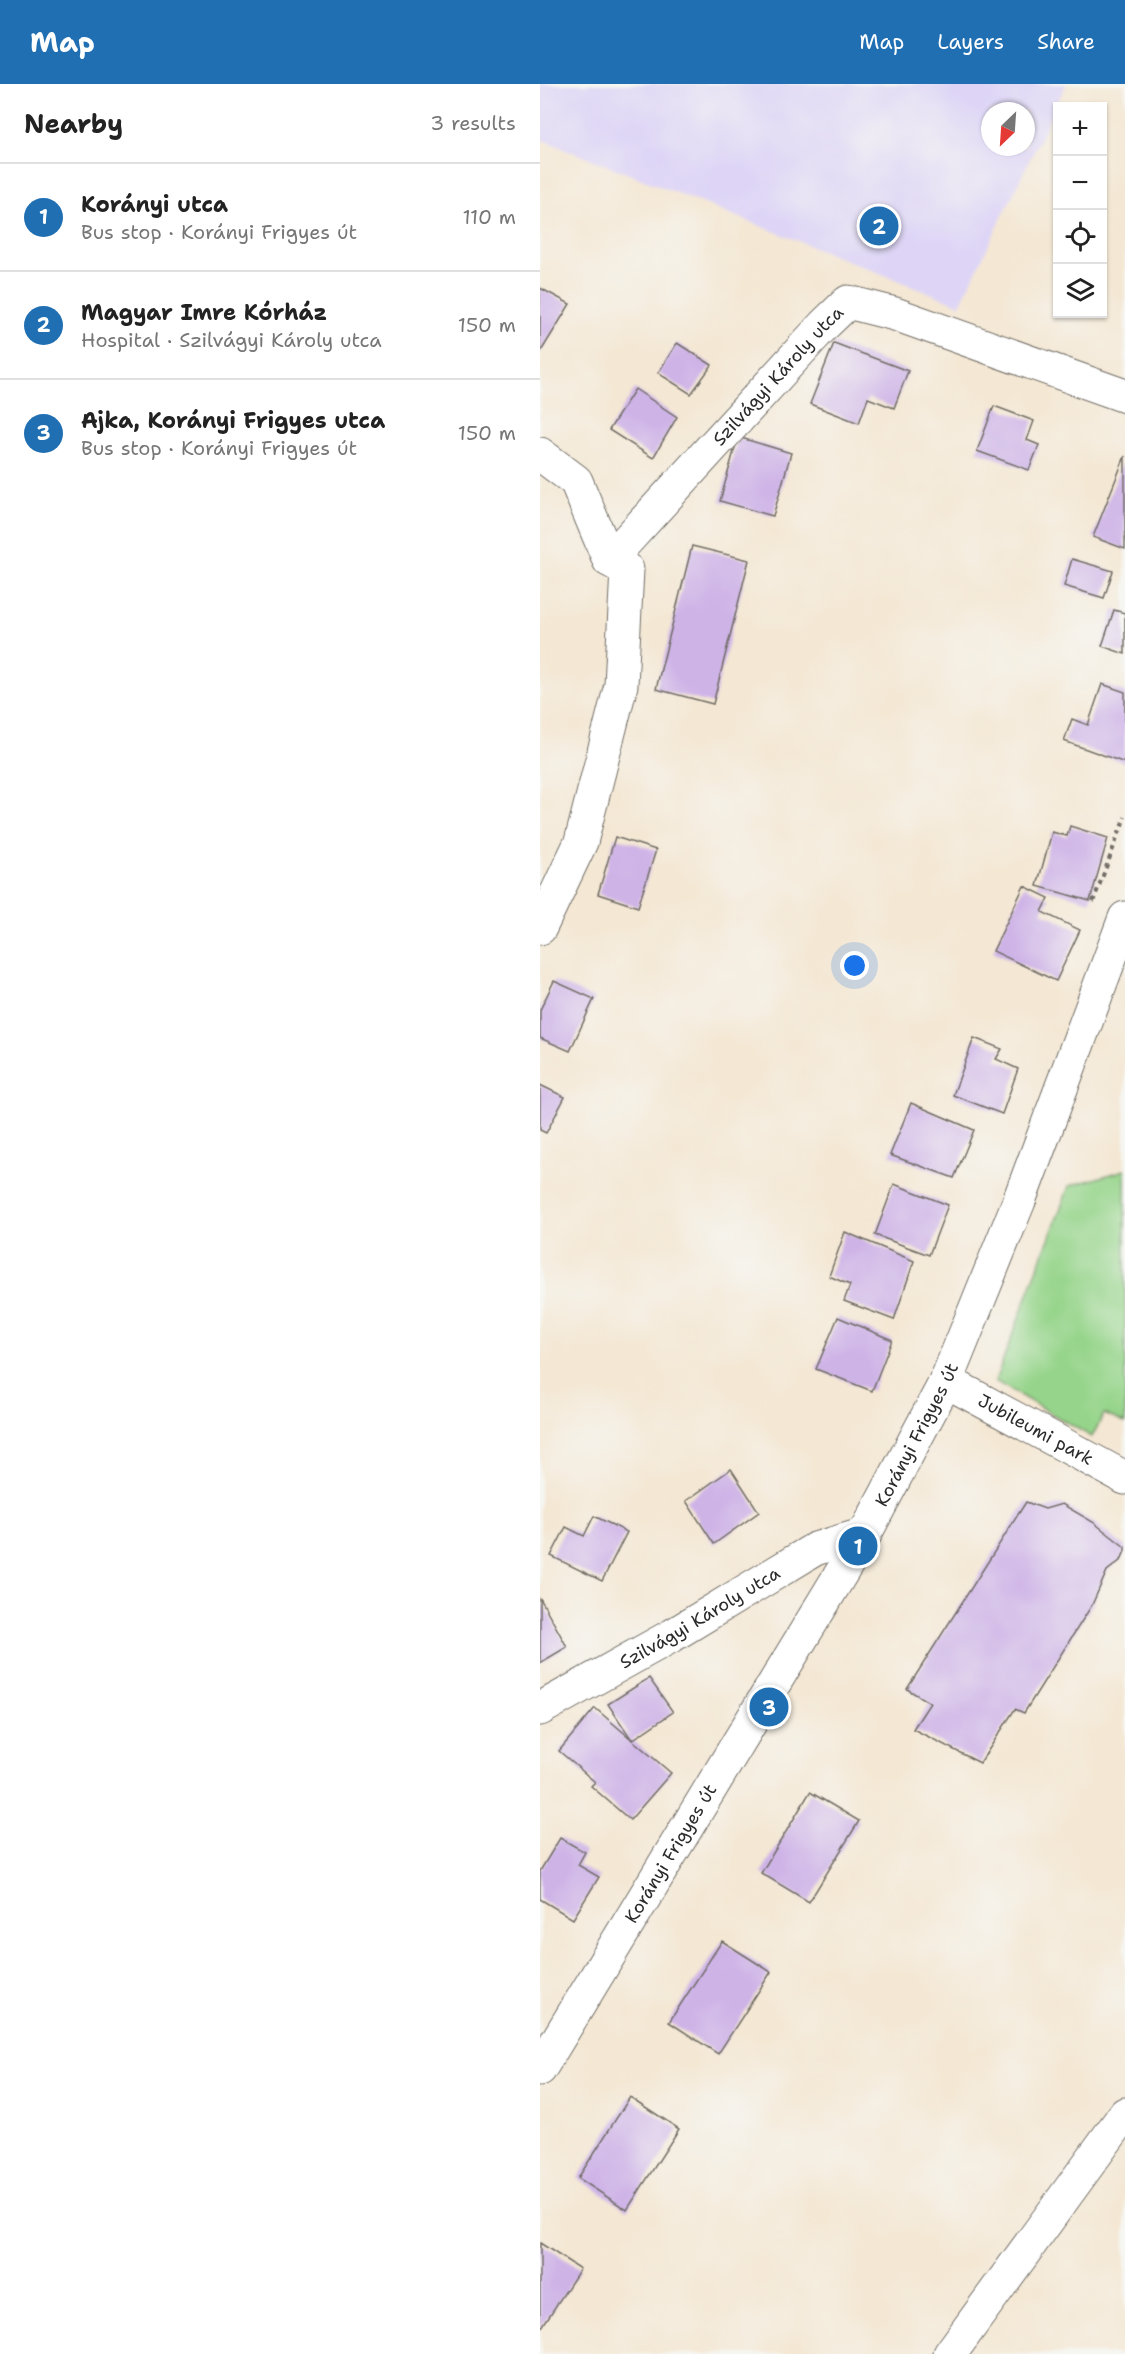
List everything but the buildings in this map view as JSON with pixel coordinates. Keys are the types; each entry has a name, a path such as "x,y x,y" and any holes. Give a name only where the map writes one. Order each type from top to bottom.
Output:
{"street":[{"name":"Szilvágyi Károly utca","path":"609,560 848,302 895,314 1125,396"},
{"path":"540,454 576,481 609,560 627,570 621,686 581,843 540,928"},
{"name":"Korányi Frigyes út","path":"540,2069 865,1534 946,1381 1019,1201 1125,918"},
{"name":"Jubileumi park","path":"946,1381 1125,1478"},
{"name":"Szilvágyi Károly utca","path":"540,1709 673,1635 815,1549 865,1534"},
{"path":"950,2354 1125,2114"}],"path":[{"path":"1092,906 1125,817"}],"shaded area":[{"path":"540,84 1066,84 1057,102 1053,102 1053,111 1035,149 1035,102 981,102 981,156 1031,156 960,305 540,139"}],"green space":[{"path":"1125,1170 1125,1423 1104,1414 1092,1437 995,1381 1069,1186"}],"place":[{"name":"Magyar Imre Kórház","path":"879,226"},
{"name":"Korányi utca","path":"858,1546"},
{"name":"Ajka, Korányi Frigyes utca","path":"769,1707"}]}
